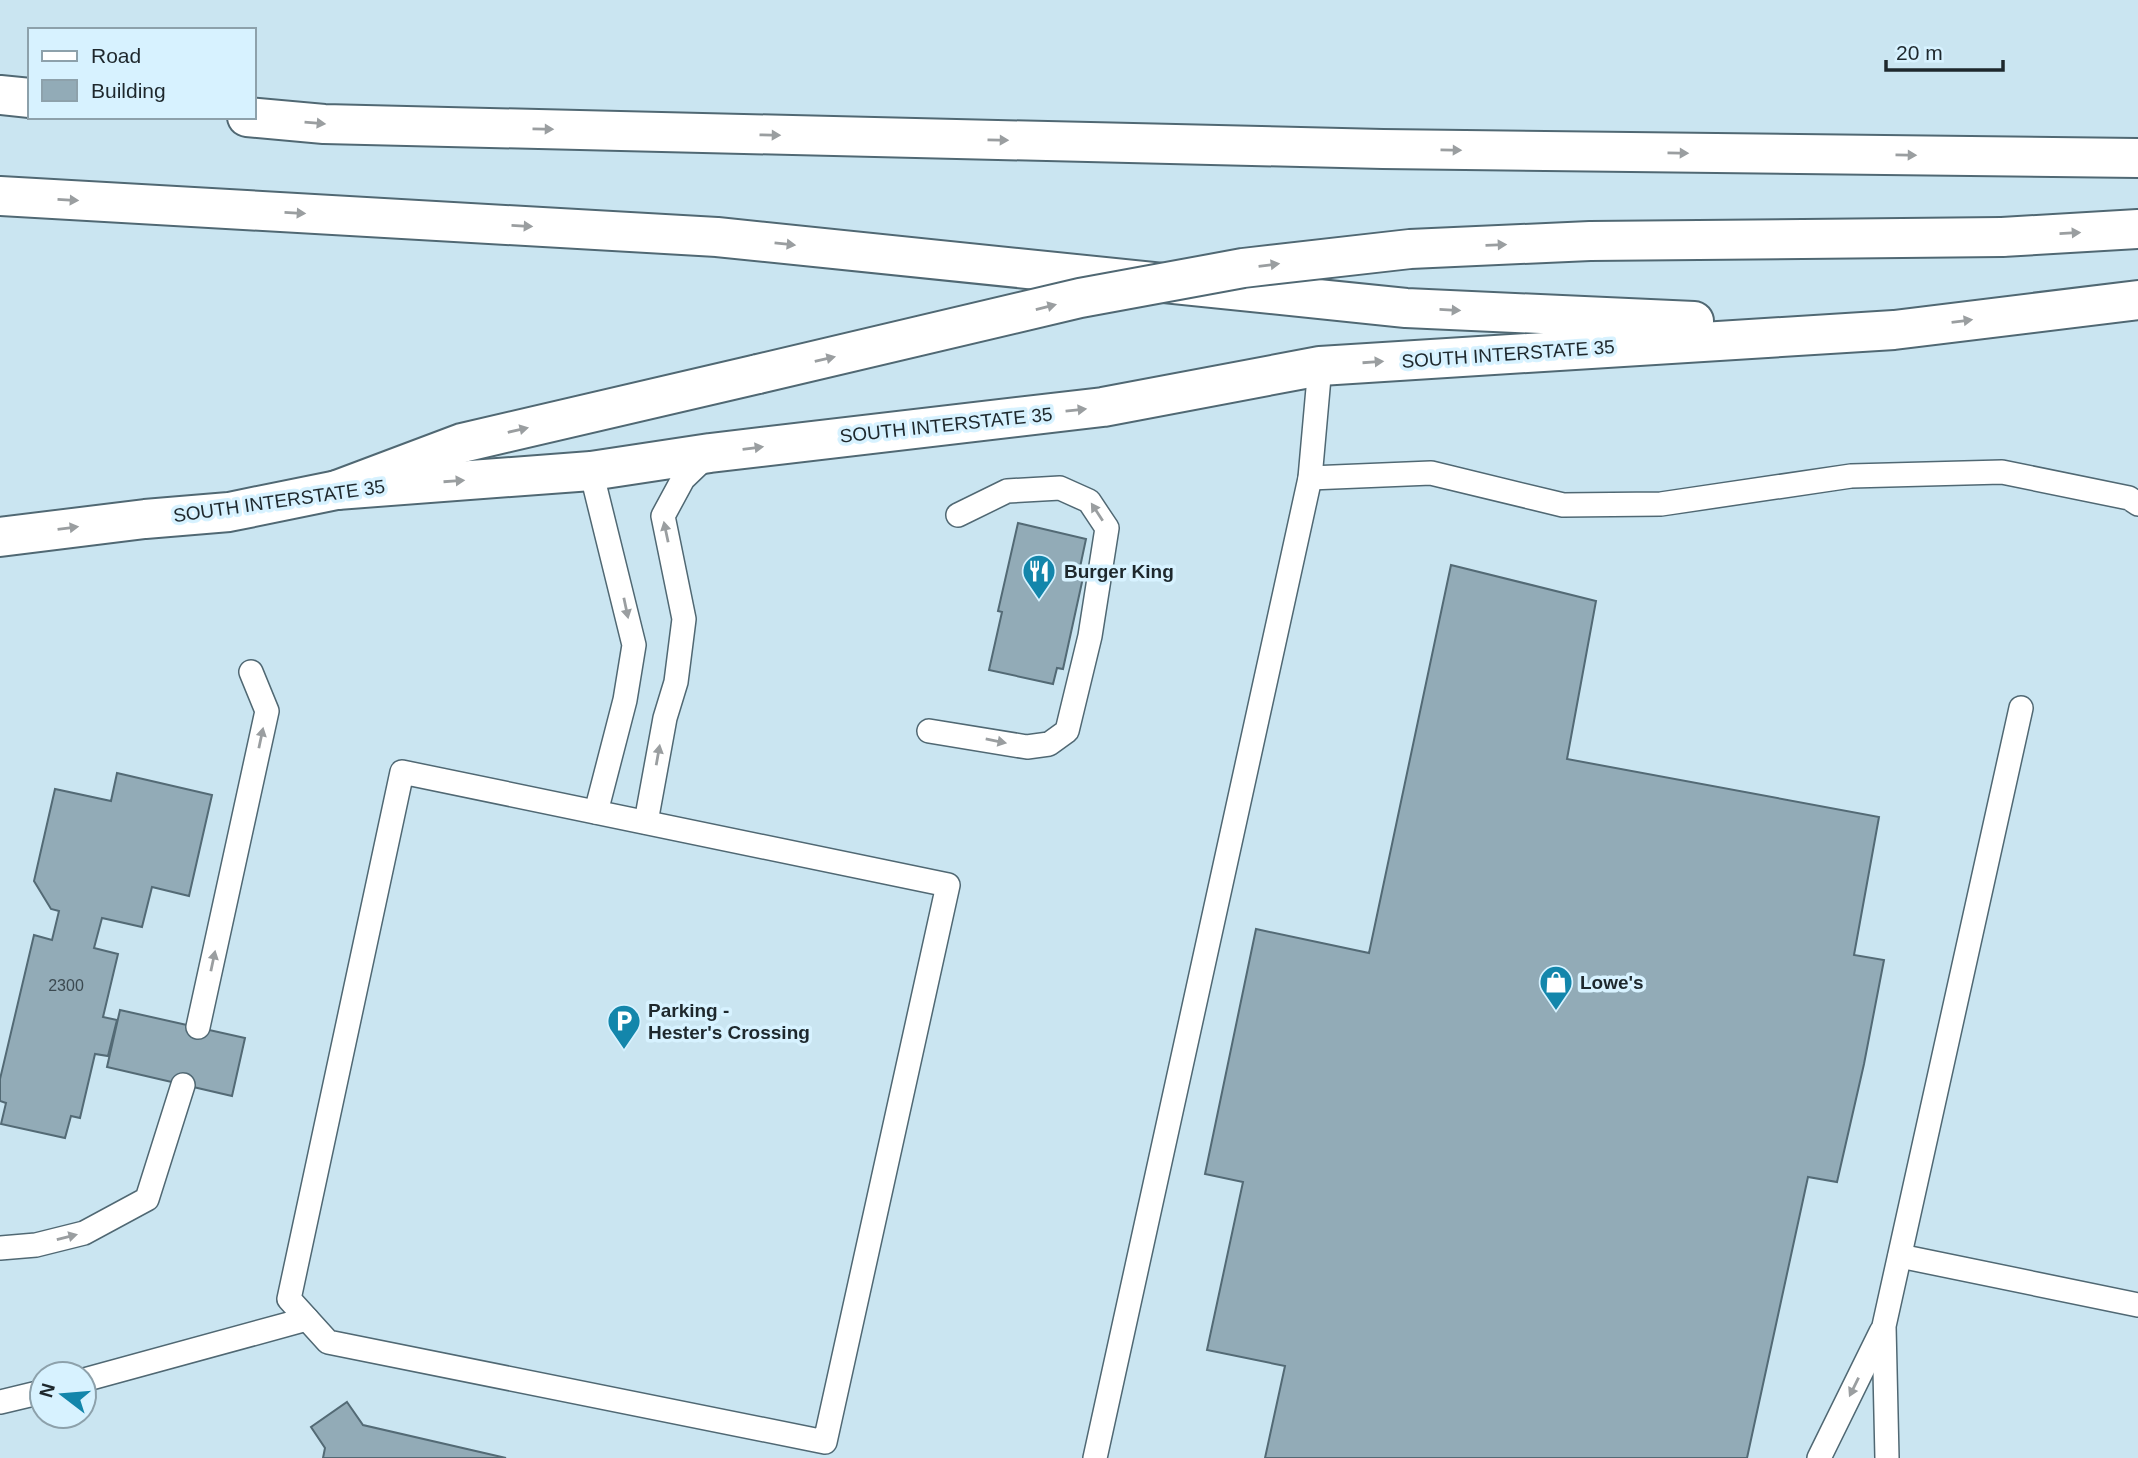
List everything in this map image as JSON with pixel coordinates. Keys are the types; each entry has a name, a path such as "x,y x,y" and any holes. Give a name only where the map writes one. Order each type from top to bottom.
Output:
{"main road":[{"path":"0,95 28,97"},
{"path":"256,118 324,124 1383,149 2138,158"},
{"name":"SOUTH INTERSTATE 35","path":"0,196 717,237 1406,308 1894,330"},
{"path":"337,490 462,443 1080,298 1243,268 1410,249 1590,241 2002,237 2138,229"},
{"name":"SOUTH INTERSTATE 35","path":"0,537 145,519 229,512 337,490 591,471 710,453 1102,407 1320,366 1894,330 2138,300"}],"lane":[{"path":"1095,1458 1310,478 1320,366"},
{"path":"646,822 665,718 677,682 684,619 663,516 683,479 710,453"},
{"path":"591,471 634,645 625,700 596,812"},
{"path":"1310,478 1431,473 1563,505 1661,505 1851,476 2001,472 2129,498 2138,504"},
{"path":"929,731 1027,747 1049,744 1067,731 1090,636 1107,528 1089,501 1060,488 1007,491 958,515"},
{"path":"198,1027 268,710 251,672"},
{"path":"1819,1458 1884,1326 2021,708"},
{"path":"402,772 596,812 948,885 825,1443 328,1342 289,1300 402,772"},
{"path":"0,1248 36,1245 84,1233 146,1199 183,1084"},
{"path":"1900,1256 2138,1305"},
{"path":"98,1376 307,1319"},
{"path":"1884,1326 1887,1458"},
{"path":"0,1402 28,1395"}],"building":[{"name":"Burger King","path":"1018,523 1086,539 1079,572 1084,573 1063,669 1057,668 1053,684 989,670 1002,612 998,611"},
{"name":"Lowe's","path":"1451,565 1596,601 1567,759 1879,817 1854,955 1884,960 1864,1064 1837,1182 1808,1177 1747,1458 1265,1458 1285,1366 1207,1350 1243,1182 1205,1174 1256,929 1369,953"},
{"path":"117,773 212,795 189,896 152,887 142,927 102,918 94,948 118,954 103,1017 117,1020 108,1056 95,1054 80,1118 71,1116 65,1138 1,1124 6,1103 0,1101 0,1079 34,935 52,940 59,911 51,909 34,881 55,789 111,801"},
{"path":"120,1010 245,1038 232,1096 107,1067"},
{"path":"347,1402 363,1425 506,1458 323,1458 325,1448 311,1427"}],"place":[{"name":"Burger King","path":"1039,601"},
{"name":"Lowe's","path":"1556,1012"},
{"name":"Parking - Hester's Crossing","path":"624,1051"}]}
